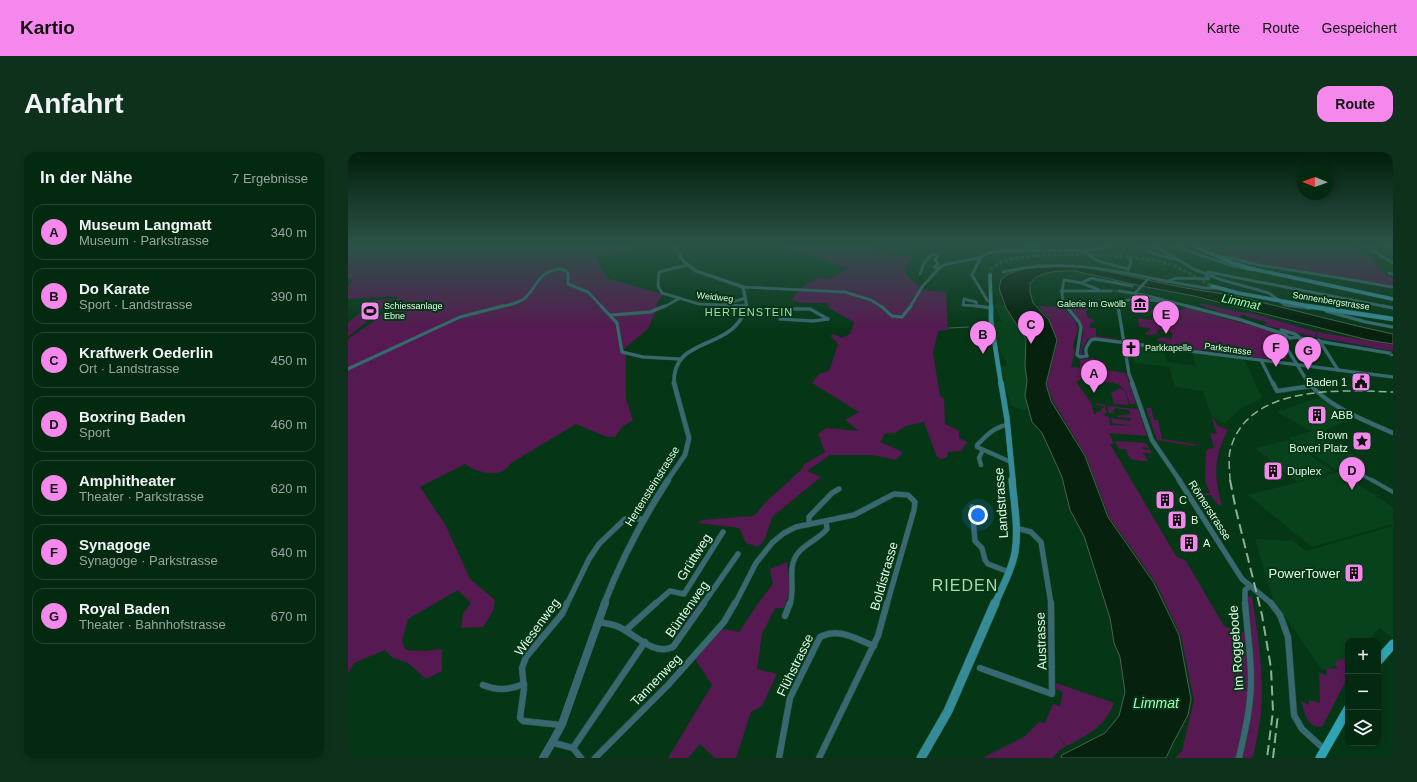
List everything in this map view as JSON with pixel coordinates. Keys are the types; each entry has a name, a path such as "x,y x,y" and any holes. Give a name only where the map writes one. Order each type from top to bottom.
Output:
{"main road":[{"path":"1275,273 1393,299"},
{"name":"Landstrasse","path":"921,758 948,711 1009,572 1015,552 1016,528 1008,425 991,322 990,276"},
{"path":"1212,286 1217,288"},
{"name":"Sonnenbergstrasse","path":"1217,288 1281,301 1393,319"},
{"path":"1381,658 1393,644"},
{"path":"1322,754 1347,710"}],"street":[{"path":"348,369 460,317 500,308 526,298 539,277 544,273"},
{"path":"568,273 568,284 588,292 602,309 611,315 619,326 619,344 622,352 643,357 680,360 696,349 730,333 736,328 747,307 743,287"},
{"name":"Weidweg","path":"660,273 658,286 662,292 695,303 747,307 810,309 816,311 828,320 813,321 780,319"},
{"path":"703,273 743,287 845,292 871,300 877,303 892,316 900,317 907,312 921,289 934,273"},
{"path":"973,273 972,275 987,300 990,302"},
{"name":"Sonnenbergstrasse","path":"1125,273 1148,279 1211,289 1217,288"},
{"path":"1168,281 1178,278 1210,278 1202,273"},
{"path":"1206,273 1222,280 1268,293 1287,305 1321,310 1366,322 1393,327"},
{"path":"1208,273 1232,276 1393,308"},
{"path":"1316,273 1392,287"},
{"path":"1083,282 1092,278 1132,286"},
{"path":"1136,292 1148,279"},
{"path":"1099,290 1086,285 1083,282 1064,280 1061,291 1111,291"},
{"name":"Parkstrasse","path":"1061,291 1064,304 1081,325 1078,356 1083,358 1087,356 1085,350 1092,340 1124,342 1393,377"},
{"path":"1119,291 1136,292 1298,336 1391,354"},
{"path":"611,315 650,312 660,309 675,300 682,298"},
{"path":"722,305 746,298"},
{"name":"Römerstrasse","path":"1162,299 1160,301 1129,299 1118,304 1129,374 1152,440 1202,514 1242,579 1272,604 1283,620 1288,637 1294,715 1302,729 1322,754"},
{"path":"977,306 976,302 964,300 963,305 991,308"},
{"path":"1261,326 1293,338"},
{"path":"1284,335 1290,333"},
{"path":"1284,335 1286,346 1312,386 1335,404 1393,433"},
{"path":"1286,342 1298,336"},
{"path":"1318,340 1338,370"},
{"name":"Hertensteinstrasse","path":"543,758 554,743 610,588 643,519 678,467 688,448 688,433 675,386 674,377 676,366 680,360"},
{"path":"1261,360 1277,391 1312,386"},
{"path":"1008,425 1003,424 986,436 977,444 977,447 1011,462"},
{"path":"981,465 979,458 983,450"},
{"path":"1348,467 1382,487 1391,489 1393,492"},
{"path":"809,524 809,517 832,493 839,489"},
{"name":"Boldistrasse","path":"730,614 742,588 766,548 773,540 788,530 854,515 894,494 908,495 915,502 910,527 874,646 819,758"},
{"path":"972,507 975,541 982,548 985,560 988,564 1009,572"},
{"name":"Wiesenweg","path":"561,725 523,721 520,718 524,684 522,668 526,658 562,614 589,559 599,544 610,532 625,520 643,519"},
{"path":"785,616 793,590 791,574 793,560 804,546 827,529 826,521"},
{"name":"Austrasse","path":"980,668 1052,694 1051,606 1041,542 1037,535 1030,530 1016,528"},
{"name":"Grüttweg","path":"626,630 670,592 684,594 724,532"},
{"name":"Büntenweg","path":"598,622 606,622 626,630 645,642 664,650 673,646 738,554"},
{"name":"Im Roggebode","path":"1239,758 1248,721 1251,685 1250,654 1244,595 1245,590 1250,586"},
{"name":"Tannenweg","path":"595,758 668,685 730,614"},
{"name":"Flühstrasse","path":"779,758 790,698 820,637 825,633 838,633 874,646"},
{"path":"573,748 645,642"},
{"path":"483,685 492,690 516,688 524,684"},
{"path":"554,743 573,748 581,758"}],"shaded area":[{"path":"348,273 604,273 606,278 663,294 656,305 658,307 648,329 624,349 626,358 626,399 633,420 622,427 615,437 607,437 576,424 511,463 506,469 500,472 484,472 473,469 465,464 420,487 446,526 470,579 495,600 493,611 483,627 461,628 463,614 471,603 458,590 408,619 402,641 406,650 424,651 442,649 442,671 426,679 408,663 393,658 385,650 354,663 348,674 348,339 390,308 398,296 348,299 348,286 353,280 348,278"},
{"path":"839,273 906,273 923,290 946,292 948,330 938,331 933,353 940,396 944,399 945,424 959,431 959,438 967,442 961,451 948,452 947,457 942,459 937,457 924,422 906,426 895,433 886,433 880,442 903,452 896,460 873,455 830,455 807,471 821,477 772,517 765,539 758,547 746,543 739,528 698,523 701,520 754,516 765,503 803,468 803,465 825,452 818,434 826,428 859,431 845,420 859,412 812,383 819,374 829,371 838,345 830,336 833,334 842,338 850,334 854,322 829,308 828,303 803,303 791,300 801,288 817,278 829,279"},
{"path":"1320,273 1384,273 1381,274 1393,278 1393,287"},
{"path":"1066,298 1087,301 1100,299 1105,303 1092,304 1092,307 1086,311 1087,317 1096,321 1090,323 1090,327 1096,328 1096,336 1118,339 1118,341 1092,338 1088,339 1082,349 1083,355 1081,356 1079,354 1083,330 1082,326 1068,305"},
{"name":"Schiessanlage Ebne","path":"394,299 348,337 348,323 375,300"},
{"path":"1200,303 1244,313 1247,312 1317,332 1315,337 1264,325 1266,322 1242,315 1239,318 1214,312 1216,310 1203,307 1204,306 1199,305"},
{"path":"994,304 1005,305 1013,318 1035,335 1029,381 1025,392 1029,407 1024,410 1011,406 999,366 1006,366 1006,361 999,348 994,322 1002,322"},
{"path":"1160,305 1182,310 1187,308 1278,333 1280,335 1274,335 1287,359 1279,360 1165,346 1164,342 1158,341 1157,339 1162,337 1171,339 1173,335 1170,332 1159,329 1157,331 1158,334 1145,335 1145,333 1151,329 1139,327 1138,318 1152,320 1153,315 1149,313 1153,309 1160,308"},
{"path":"1039,307 1063,307 1077,323 1074,323 1078,329 1073,346 1075,351 1071,367 1080,368 1080,360 1092,358 1105,363 1106,370 1126,373 1136,404 1130,404 1125,390 1112,380 1113,383 1085,380 1085,377 1081,376 1081,379 1076,382 1091,402 1094,414 1101,411 1101,408 1104,408 1103,406 1096,405 1096,403 1105,405 1107,413 1104,413 1105,416 1109,417 1110,425 1134,426 1112,423 1111,418 1131,421 1130,418 1118,417 1118,415 1134,416 1123,415 1130,414 1129,410 1114,408 1115,410 1112,410 1115,413 1109,413 1107,406 1138,409 1147,436 1109,433 1114,444 1110,444 1176,556 1186,561 1224,626 1250,635 1247,596 1252,597 1262,682 1262,702 1253,758 1175,758 1182,751 1194,700 1181,636 1156,583 1110,518 1086,456 1053,401 1047,384 1058,340 1049,322 1051,321"},
{"path":"1318,332 1393,345 1393,351 1316,337"},
{"path":"1135,345 1163,349 1167,362 1196,366 1192,353 1244,359 1262,398 1241,408 1225,423 1212,417 1203,391 1175,387 1169,367 1134,363 1133,352 1137,352"},
{"path":"1121,388 1125,391 1129,405 1114,404 1111,393"},
{"name":"ABB","path":"1321,399 1355,418 1317,433 1365,461 1336,470 1289,438 1311,431 1277,412 1307,401"},
{"path":"1146,408 1151,408 1154,420 1158,420 1162,439 1206,446 1194,446 1157,440"},
{"path":"1212,419 1214,419 1217,425 1228,430 1223,440 1216,467 1217,485 1222,506 1217,504 1211,495 1194,496 1193,494 1210,493 1205,481 1206,452 1208,449 1214,448 1210,433 1217,434"},
{"path":"1288,440 1333,471 1297,482 1255,448"},
{"path":"1115,441 1146,443 1149,448 1142,447 1143,449 1151,450 1152,453 1143,453 1148,461 1133,460 1128,456 1126,449 1119,449"},
{"path":"1339,472 1393,507 1393,524 1312,547 1248,495"},
{"path":"1393,526 1393,638 1379,628 1371,638 1345,638 1345,663 1322,670 1273,599 1255,539 1293,541 1306,551"},
{"path":"787,562 790,590 784,608 775,608 762,634 757,669 777,674 762,706 751,712 736,758 715,758 700,744 688,758 668,758 712,685 695,659 720,628 739,632 773,584 770,569"},
{"path":"685,607 698,609 686,627 674,625"},
{"path":"1345,658 1345,683 1322,727 1313,725 1309,722 1305,714 1301,701 1309,705 1309,700 1320,703 1319,673 1327,675 1326,668 1337,669 1335,662"},
{"path":"1056,683 1114,703 1101,724 1067,746 1055,733 1066,746 1052,758 982,758 1024,737 1039,722 1045,723 1053,704 1060,706 1063,692 1056,689"}],"water":[{"name":"Limmat","path":"1010,273 1044,273 1030,283 1030,292 1033,303 1049,320 1057,340 1046,384 1051,401 1085,456 1108,517 1154,583 1179,635 1191,699 1188,715 1166,758 1061,758 1062,755 1105,733 1119,716 1125,692 1120,657 1114,643 1110,618 1084,536 1070,510 1062,477 1042,433 1032,422 1025,396 1027,381 1025,366 1026,339 1006,308 999,288 1001,280"},
{"name":"Limmat","path":"1085,273 1117,273 1270,304 1393,334 1393,344 1368,340 1194,296"}],"waterway":[{"path":"949,328 969,327"}],"tunnel":[{"path":"1188,273 1212,286"},
{"path":"1111,291 1119,291"}],"railway":[{"path":"1230,481 1230,451 1239,429 1255,413 1275,402 1322,392 1393,392"},
{"path":"1230,480 1262,615 1271,668 1273,711 1267,758"},
{"path":"1273,758 1278,714"}],"place":[{"name":"Galerie im Gwölb","path":"1140,304"},
{"name":"Schiessanlage Ebne","path":"370,311"},
{"name":"Amphitheater","path":"1166,334"},
{"name":"Kraftwerk Oederlin","path":"1031,344"},
{"name":"Parkkapelle","path":"1131,348"},
{"name":"Do Karate","path":"983,354"},
{"name":"Synagoge","path":"1276,367"},
{"name":"Royal Baden","path":"1308,370"},
{"name":"Baden 1","path":"1361,382"},
{"name":"Museum Langmatt","path":"1094,393"},
{"name":"ABB","path":"1317,415"},
{"name":"Brown Boveri Platz","path":"1362,441"},
{"name":"Duplex","path":"1273,471"},
{"name":"Boxring Baden","path":"1352,490"},
{"name":"C","path":"1165,500"},
{"name":"B","path":"1177,520"},
{"name":"A","path":"1189,543"},
{"name":"PowerTower","path":"1354,573"}],"district":[{"name":"HERTENSTEIN","path":"749,312"},
{"name":"RIEDEN","path":"965,585"}]}
